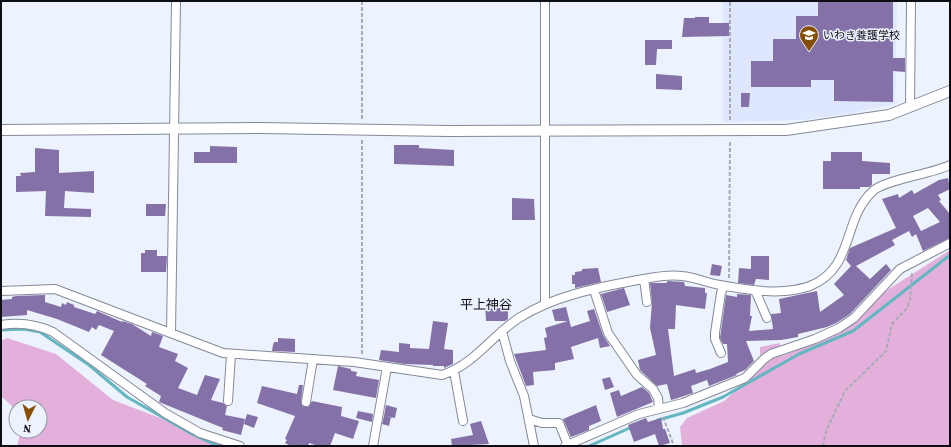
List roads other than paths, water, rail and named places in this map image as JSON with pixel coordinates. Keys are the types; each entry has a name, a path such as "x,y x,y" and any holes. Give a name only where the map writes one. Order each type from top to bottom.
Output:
{"street":[{"path":"171,333 176,1"},
{"path":"545,1 545,304"},
{"path":"910,107 911,1"},
{"path":"1,130 175,128 786,130 889,115 950,91"},
{"path":"1,291 55,290 223,353 362,363 442,375 454,371 471,360 502,331 545,304 594,290 644,279 680,275 727,286 766,291 810,286 833,270 841,259 856,214 864,200 874,189 950,165"},
{"path":"529,419 542,423 559,423 566,445 638,414 683,403 745,378 771,354 815,339 839,328 854,318 900,269 950,243"},
{"path":"644,279 647,302"},
{"path":"721,353 715,339 715,333 721,293 727,286"},
{"path":"594,290 608,333 637,375 653,389 658,398 659,409"},
{"path":"755,290 767,318"},
{"path":"1,325 17,322 41,327 53,332 165,413 200,433 240,446"},
{"path":"502,331 510,361 524,396 534,446"},
{"path":"228,401 231,354"},
{"path":"306,402 313,359"},
{"path":"373,446 387,367"},
{"path":"454,371 463,421"}],"waterway":[{"path":"658,420 683,413 723,397 799,354 853,331 950,255"},
{"path":"1,330 24,329 40,332 89,365 127,397 192,434 218,446"},
{"path":"589,446 632,427"}],"place":[{"name":"いわき養護学校","path":"809,52"}],"district":[{"name":"平上神谷","path":"486,304"}]}
